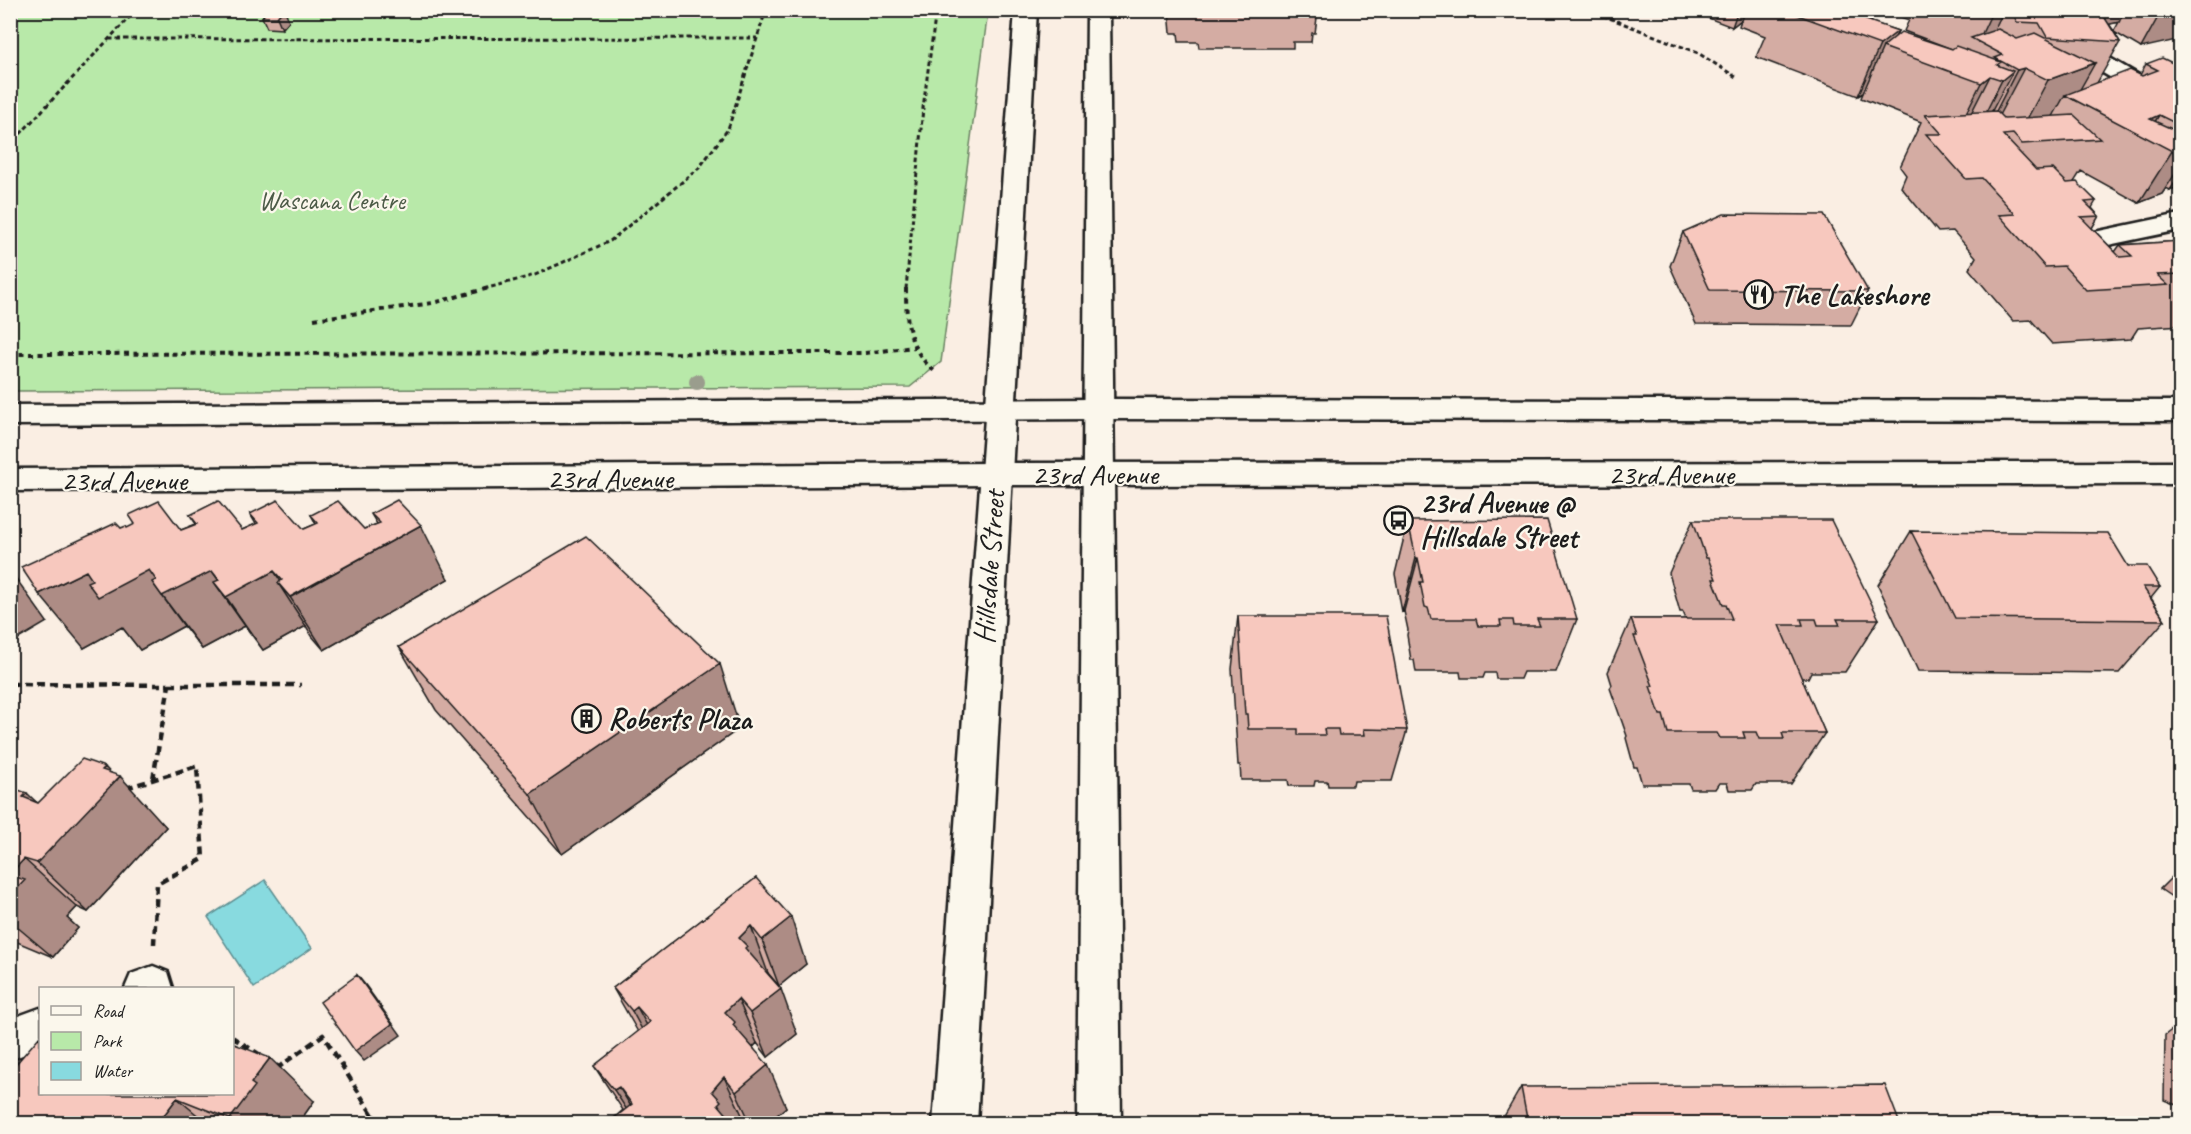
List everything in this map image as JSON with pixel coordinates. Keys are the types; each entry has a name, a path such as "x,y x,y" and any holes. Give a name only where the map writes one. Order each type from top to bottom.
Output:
{"main road":[{"name":"Hillsdale Street","path":"955,1124 1026,10"},
{"path":"1098,10 1099,1124"},
{"path":"2017,10 2052,34 2181,108"},
{"path":"2070,245 2181,222"},
{"path":"10,416 1097,409 2181,411"},
{"name":"23rd Avenue","path":"10,480 995,474 2181,473"},
{"path":"10,1040 39,1028"}],"path":[{"path":"10,145 136,10"},
{"path":"314,319 434,303 535,275 610,241 699,168 728,129 766,10"},
{"path":"936,10 908,253 907,314 909,334 923,364 942,377"},
{"path":"1589,10 1698,53 1736,77"},
{"path":"110,39 757,38"},
{"path":"10,354 865,353 914,347"},
{"path":"10,684 302,685"},
{"path":"153,779 169,685"},
{"path":"120,789 197,766 203,859 157,884 149,987"},
{"path":"234,1038 279,1067 323,1035 378,1124"},
{"path":"365,1124 372,1114"}],"green space":[{"name":"Wascana Centre","path":"10,11 988,11 941,362 910,387 11,391"}],"water":[{"path":"265,880 312,948 254,988 208,917"}],"building":[{"path":"268,10 283,10 277,17 262,17"},
{"path":"1784,10 1870,10 1875,12 1866,20 1898,31 1880,45"},
{"path":"2011,10 2100,10 2120,42 2047,37 2039,23 2017,22"},
{"path":"1998,29 2017,39 2035,33 2095,63 2048,80 2024,68 2017,70 1995,58 2003,55 1971,38"},
{"path":"1901,32 1952,49 1956,46 2001,62 1997,65 2013,71 2002,80 1990,76 1981,83 1883,47"},
{"path":"2162,58 2181,67 2181,126 2159,115 2150,119 2181,133 2181,147 2172,151 2065,95 2130,70 2142,76 2158,70 2146,64"},
{"path":"1996,111 2004,119 2074,115 2100,139 2022,144 2013,134 2003,135 2036,170 2053,169 2067,183 2077,182 2096,201 2085,202 2099,216 2081,217 2120,257 2132,256 2120,245 2181,241 2181,274 2157,275 2168,285 2086,290 2064,266 2045,267 1999,215 2015,214 1982,178 1966,179 1926,134 1942,134 1925,115"},
{"path":"1724,214 1824,215 1868,291 1710,290 1683,232"},
{"path":"278,500 304,529 318,523 311,515 338,501 364,529 380,523 371,514 397,500 421,525 290,597 278,583 282,580 274,571 226,597 214,582 219,580 212,571 162,596 152,582 156,580 149,570 98,597 87,582 92,580 86,571 39,594 21,567 116,523 121,528 126,526 127,528 135,524 129,515 159,501 181,530 197,524 190,515 218,501 242,530 258,523 250,514"},
{"path":"1547,520 1577,619 1537,619 1540,626 1514,626 1513,620 1500,620 1501,626 1478,626 1476,619 1431,619 1428,608 1425,607 1420,582 1423,582 1408,521"},
{"path":"1693,520 1831,520 1879,619 1837,619 1840,625 1818,625 1816,619 1801,619 1803,625 1779,625 1825,733 1782,733 1784,739 1760,739 1757,732 1743,732 1745,738 1720,738 1717,733 1668,733 1650,686 1653,686 1634,636 1637,636 1631,619 1732,619 1713,579 1716,579"},
{"path":"1911,531 2108,533 2128,566 2147,566 2160,587 2143,587 2165,620 1955,618"},
{"path":"586,536 720,664 530,794 399,647"},
{"path":"1238,616 1386,616 1407,730 1364,729 1365,735 1339,735 1338,729 1324,729 1325,735 1298,735 1298,729 1248,729"},
{"path":"82,759 105,767 102,770 120,776 37,863 24,859 10,874 10,787 27,793 23,797 38,803"},
{"path":"2181,869 2181,883 2173,878"},
{"path":"10,875 25,880 10,896"},
{"path":"756,878 791,917 762,940 751,926 739,938 781,989 750,1013 738,999 725,1012 735,1022 733,1025 768,1065 736,1092 724,1077 712,1091 721,1101 718,1104 735,1124 607,1124 632,1104 619,1087 614,1090 594,1066 650,1022 637,1007 632,1011 613,988"},
{"path":"357,975 392,1024 355,1051 320,1002"},
{"path":"2178,1025 2181,1026 2181,1091 2178,1090"},
{"path":"39,1037 39,1095 234,1095 234,1044 270,1058 251,1083 255,1086 230,1119 177,1098 161,1119 165,1122 163,1124 10,1124 10,1071"},
{"path":"1885,1085 1900,1124 1528,1124 1521,1087"}],"place":[{"name":"The Lakeshore","path":"1759,295"},
{"name":"23rd Avenue @ Hillsdale Street","path":"1399,520"},
{"name":"Roberts Plaza","path":"587,719"}]}
